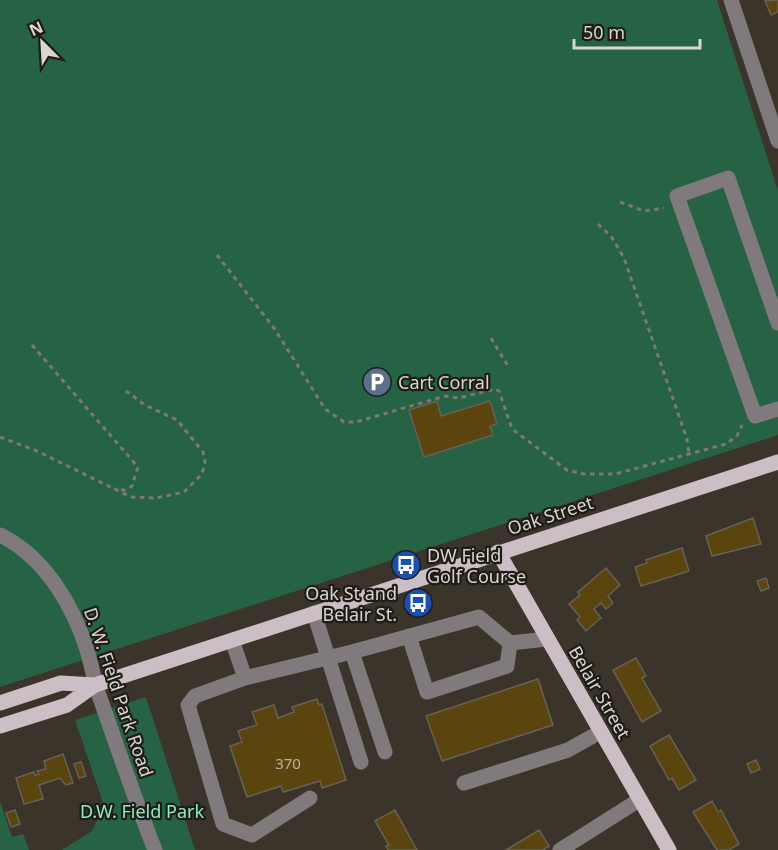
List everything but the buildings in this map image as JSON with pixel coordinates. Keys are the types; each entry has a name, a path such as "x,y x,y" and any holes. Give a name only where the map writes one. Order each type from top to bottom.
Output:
{"main road":[{"name":"Oak Street","path":"0,726 67,705 95,685 778,462"},
{"name":"Belair Street","path":"498,552 669,850"},
{"name":"Oak Street","path":"0,702 61,683 95,685"}],"street":[{"path":"731,0 778,141"},
{"path":"778,323 728,178 677,196 755,417 778,409"},
{"name":"D. W. Field Park Road","path":"0,535 28,555 57,588 79,629 95,685 155,850"},
{"path":"314,613 361,762"},
{"path":"310,798 252,835 224,824 188,705 195,696 246,678 479,617 510,643 547,639"},
{"path":"409,636 427,692 507,666 510,643"},
{"path":"232,640 246,678"},
{"path":"352,652 385,752"},
{"path":"464,783 568,750 600,732"},
{"path":"560,850 639,800"}],"path":[{"path":"620,202 644,211 679,203"},
{"path":"598,224 615,242 633,280 689,453"},
{"path":"217,255 274,328 325,409 344,422 356,422 445,396 459,398 489,388 499,391 512,429 567,470 604,476 732,441 742,422 755,417"},
{"path":"491,338 508,366"},
{"path":"32,345 138,466 132,486 124,490 109,488"},
{"path":"0,438 74,468 109,488 144,498 174,496 184,492 196,482 205,462 203,452 177,420 145,405 126,391"}],"green space":[{"path":"0,0 717,0 778,191 778,435 0,687"},
{"name":"D.W. Field Park","path":"146,697 195,850 62,850 92,831 104,806 75,720"},
{"path":"0,801 12,837 23,834 29,850 0,850"}],"place":[{"name":"Cart Corral","path":"377,382"},
{"name":"DW Field Golf Course","path":"406,565"},
{"name":"Oak St and Belair St.","path":"418,603"}]}
